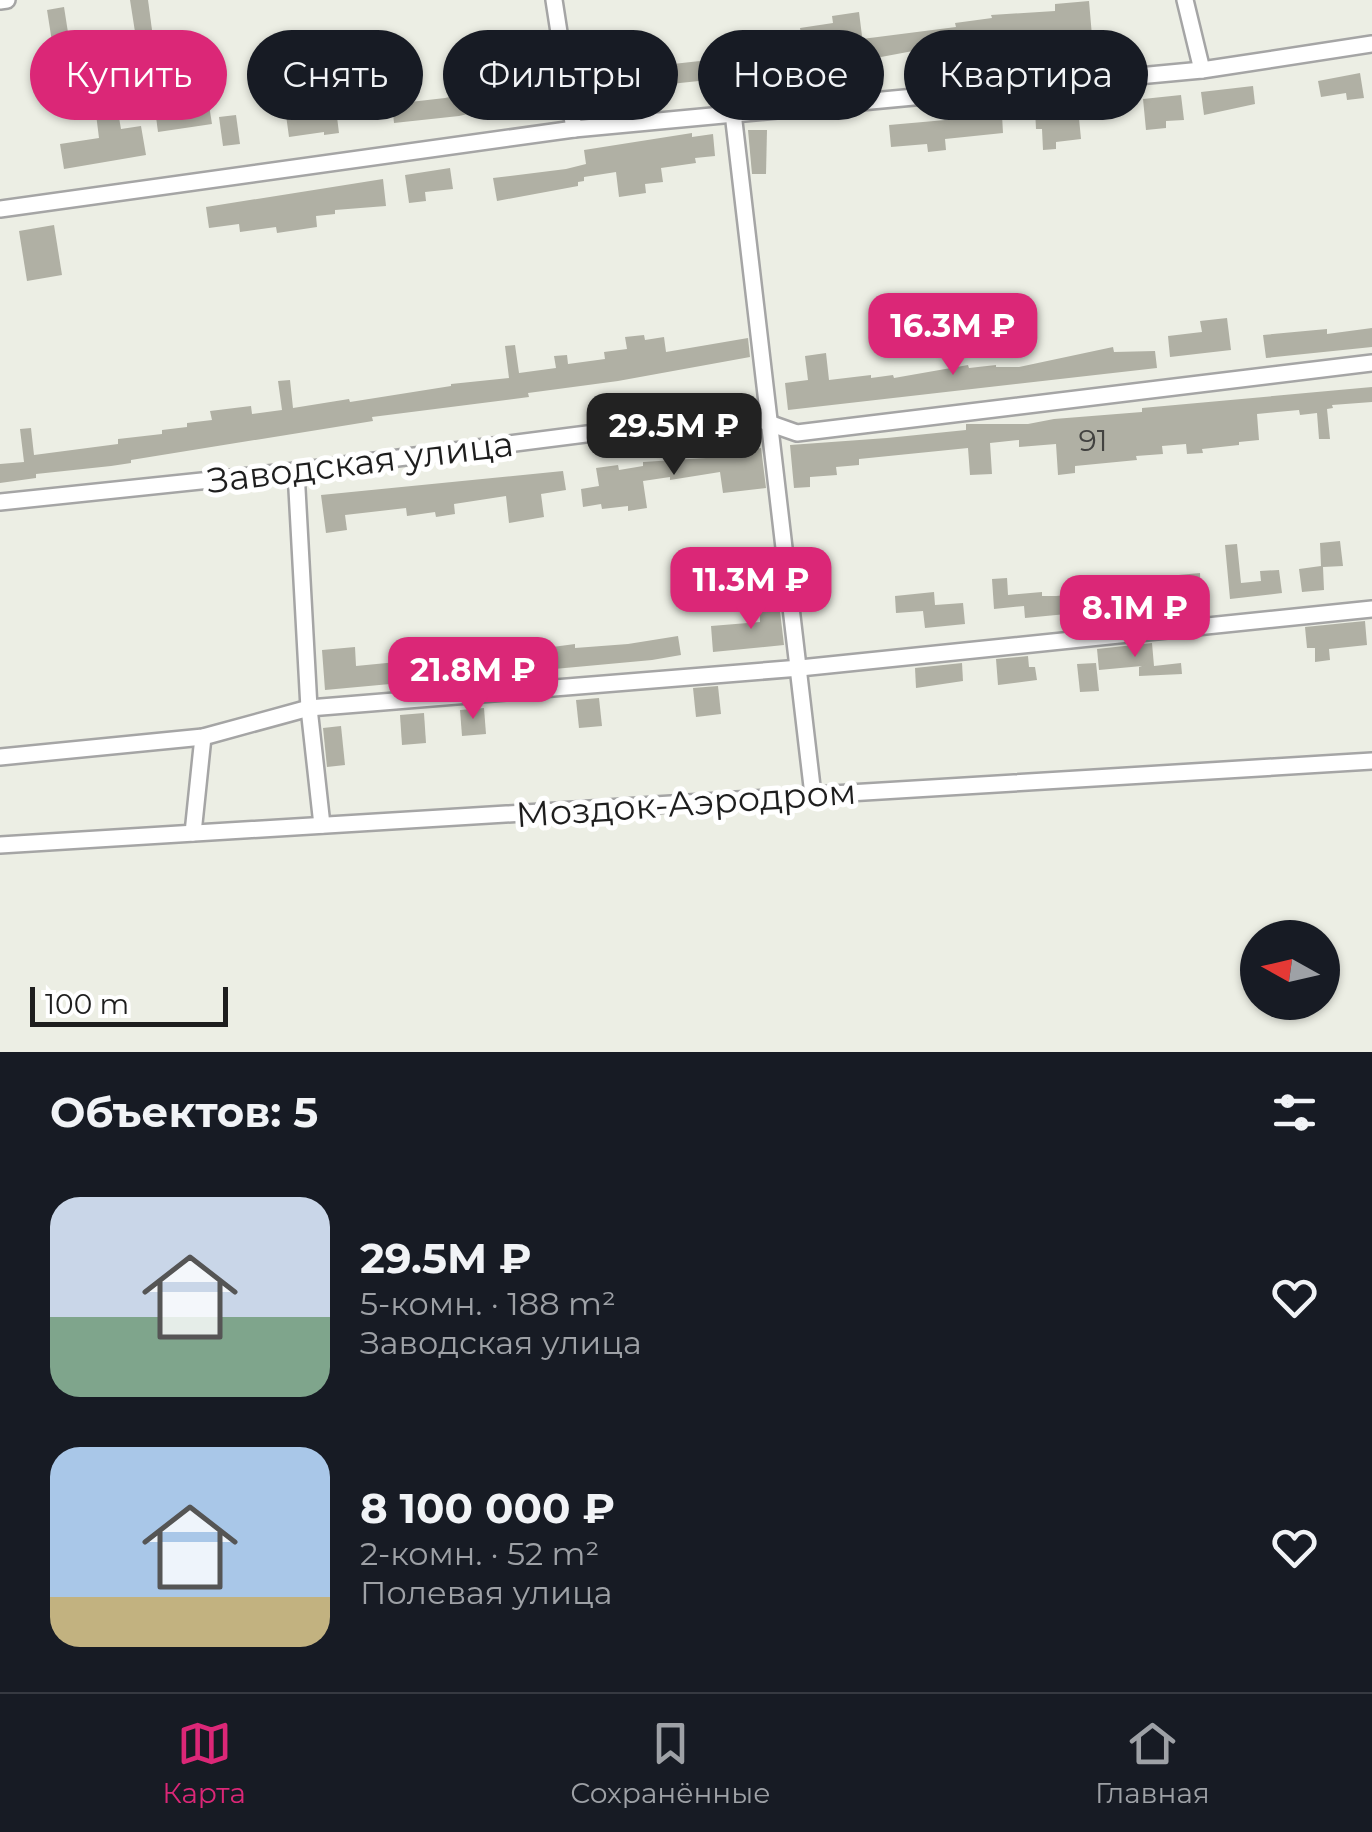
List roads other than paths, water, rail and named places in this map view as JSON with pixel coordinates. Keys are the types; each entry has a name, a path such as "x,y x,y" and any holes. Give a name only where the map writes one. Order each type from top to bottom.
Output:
{"street":[{"path":"554,0 574,128"},
{"path":"1185,0 1202,70"},
{"path":"884,99 1202,70 1372,44"},
{"path":"0,209 574,128 698,116"},
{"path":"734,120 813,795"},
{"name":"Заводская улица","path":"0,502 296,472 744,414 797,433 1372,363"},
{"path":"296,472 308,708 322,826"},
{"path":"0,757 203,737 308,708 800,668 1372,609"},
{"path":"192,834 203,737"},
{"name":"Моздок-Аэродром","path":"0,845 1372,761"}]}
